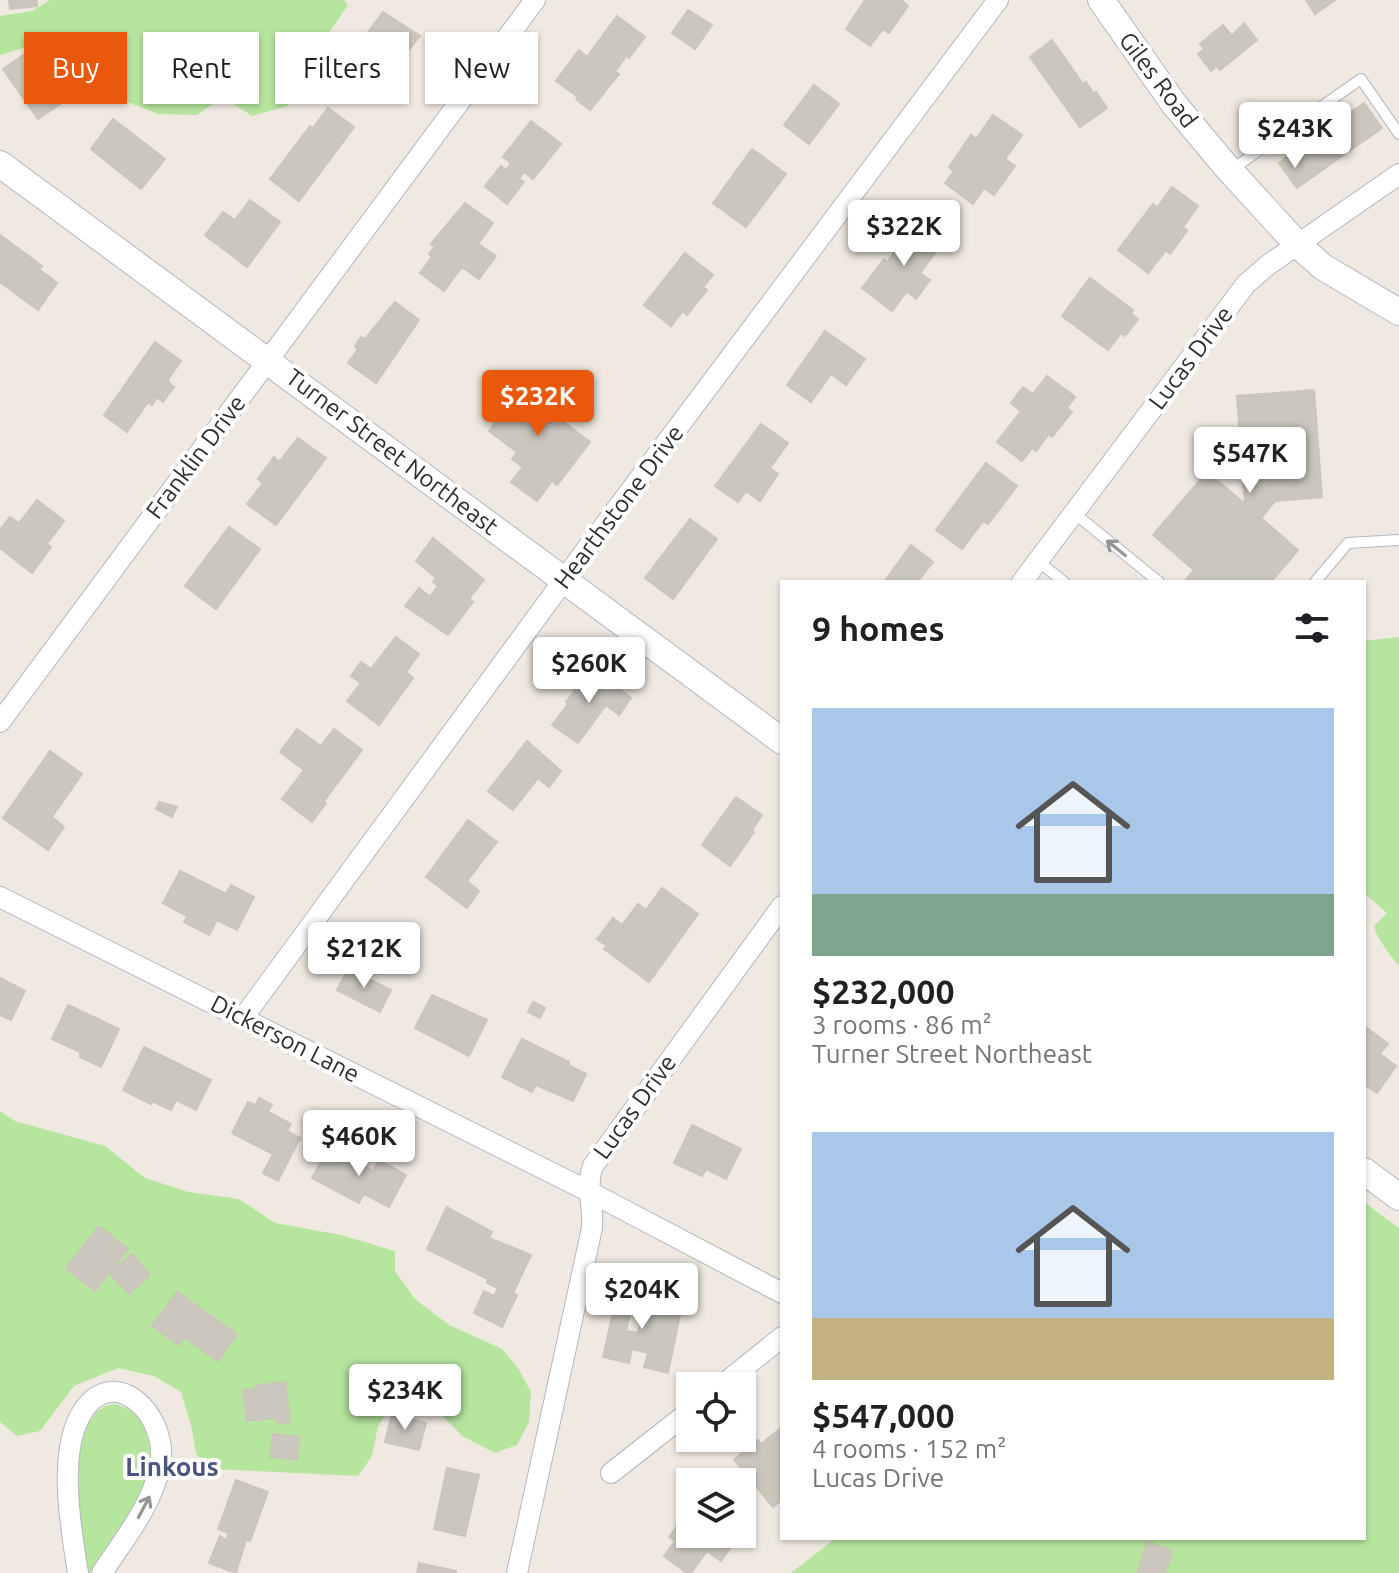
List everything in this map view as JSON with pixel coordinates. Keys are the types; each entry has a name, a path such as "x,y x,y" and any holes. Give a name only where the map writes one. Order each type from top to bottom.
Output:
{"street":[{"name":"Franklin Drive","path":"0,722 535,0"},
{"name":"Hearthstone Drive","path":"243,1018 564,580 998,0"},
{"name":"Giles Road","path":"1101,0 1174,104 1229,171 1297,244 1323,267 1395,305"},
{"name":"Turner Street Northeast","path":"0,164 780,740"},
{"name":"Lucas Drive","path":"1024,580 1246,284 1297,244 1399,174"},
{"name":"Dickerson Lane","path":"0,897 588,1191 780,1292"},
{"name":"Lucas Drive","path":"517,1573 592,1228 593,1214 588,1191 591,1173 599,1155 780,909"},
{"path":"1366,1172 1399,1197"},
{"path":"738,1372 780,1339"},
{"path":"78,1573 69,1493 70,1454 75,1426 88,1404 100,1396 117,1393 136,1399 152,1416 159,1436 161,1462 155,1487 146,1504 102,1573"},
{"path":"611,1473 676,1422"}],"lane":[{"path":"1229,171 1361,79 1399,134"},
{"path":"1074,513 1157,580"},
{"path":"1317,580 1348,543 1399,540"},
{"path":"1038,561 1062,580"}],"green space":[{"path":"50,0 344,0 348,5 330,32 275,32 275,104 289,104 252,116 234,104 259,104 259,32 143,32 143,104 213,104 197,115 159,114 127,102 127,32 24,32 24,48 0,55 0,16 32,11"},
{"path":"1399,637 1399,966 1374,926 1387,913 1366,895 1366,641"},
{"path":"0,1111 15,1121 105,1146 145,1178 188,1192 239,1199 275,1223 341,1235 395,1251 395,1271 415,1299 449,1325 502,1349 518,1368 531,1392 529,1422 517,1445 495,1453 462,1436 440,1413 405,1408 388,1411 378,1426 372,1456 358,1476 212,1469 196,1454 181,1392 154,1376 118,1368 74,1386 40,1431 17,1436 0,1422"},
{"path":"1366,1203 1399,1228 1399,1573 791,1573 833,1540 1366,1540"},
{"path":"115,1404 130,1411 144,1427 150,1450 148,1469 143,1488 123,1525 90,1573 85,1573 78,1505 80,1450 87,1427 98,1411"}],"building":[{"path":"9,0 37,0 37,6 10,9"},
{"path":"865,0 901,0 908,6 889,33 883,29 870,46 846,29"},
{"path":"1306,0 1335,0 1315,14"},
{"path":"688,10 712,25 695,49 672,33"},
{"path":"383,12 420,36 409,50 409,32 368,32"},
{"path":"617,16 645,37 629,58 626,56 615,72 619,74 590,110 556,81 579,50 587,57"},
{"path":"1244,23 1257,40 1220,70 1217,66 1211,71 1198,54 1204,49 1200,44 1223,25 1232,36"},
{"path":"1052,40 1083,84 1086,82 1094,94 1096,92 1107,108 1080,127 1030,57"},
{"path":"24,55 24,99 3,69"},
{"path":"814,85 839,104 809,144 784,125"},
{"path":"1364,103 1382,128 1368,138 1350,113"},
{"path":"28,104 60,104 38,119"},
{"path":"328,108 354,127 299,201 270,179 310,126 313,128"},
{"path":"1350,113 1368,138 1353,148 1336,123"},
{"path":"993,115 1022,135 1005,159 1015,166 994,195 984,188 973,204 945,183 954,171 949,167 971,135 976,139"},
{"path":"113,119 165,159 141,189 91,149"},
{"path":"531,121 561,144 533,179 524,172 519,179 524,182 507,204 485,186 501,166 506,170 511,163 503,157"},
{"path":"1336,123 1353,148 1339,158 1321,133"},
{"path":"1321,133 1339,158 1325,168 1307,143"},
{"path":"1307,143 1325,168 1311,178 1293,153"},
{"path":"752,149 786,174 746,227 713,203"},
{"path":"1293,153 1311,178 1297,188 1279,163"},
{"path":"1172,187 1198,206 1183,227 1187,231 1170,254 1166,250 1148,273 1118,250 1153,204 1157,208"},
{"path":"250,200 280,222 247,267 205,235 223,212 235,220"},
{"path":"465,203 493,223 478,244 496,256 479,279 462,267 444,291 420,273 432,257 429,254 435,246 431,244"},
{"path":"918,221 944,241 920,273 930,280 916,299 907,291 892,311 862,288 884,259 887,262"},
{"path":"0,235 42,266 39,269 57,283 38,310 0,282"},
{"path":"685,253 713,275 703,287 707,290 687,315 683,311 671,326 644,305"},
{"path":"1090,278 1133,310 1131,314 1138,319 1125,336 1121,333 1108,350 1062,316"},
{"path":"395,302 419,320 376,383 348,363 358,349 355,346 361,337 365,339"},
{"path":"825,331 865,359 846,385 831,374 811,402 787,385"},
{"path":"155,342 181,361 169,378 168,382 174,387 163,402 157,397 152,405 148,402 127,432 104,415"},
{"path":"532,374 562,398 539,428 542,430 554,415 590,442 557,485 552,481 537,501 511,482 523,467 512,459 517,452 489,431"},
{"path":"1047,376 1075,397 1067,408 1072,412 1052,437 1049,434 1036,451 1032,448 1022,461 997,442 1021,411 1011,403 1023,387 1033,394"},
{"path":"1314,390 1322,497 1275,501 1261,518 1298,550 1273,580 1186,580 1194,570 1153,535 1207,472 1245,504 1237,396"},
{"path":"761,424 788,443 770,468 778,474 760,501 746,491 738,502 715,486"},
{"path":"298,438 326,458 276,525 247,504 263,483 258,479 274,457 279,462"},
{"path":"986,463 1017,486 988,524 983,521 962,549 936,530"},
{"path":"37,500 64,521 47,544 51,547 32,573 0,548 0,530 10,517 19,523"},
{"path":"690,519 717,539 673,599 645,578"},
{"path":"229,527 260,549 216,609 185,586"},
{"path":"433,538 484,580 469,599 473,602 448,635 405,606 419,588 430,597 438,586 433,582 436,578 416,561"},
{"path":"911,545 933,562 919,580 885,580"},
{"path":"396,637 419,654 406,672 413,678 379,725 347,701 361,683 351,676 361,662 371,669"},
{"path":"592,668 631,698 619,715 606,705 578,743 552,725 568,704 566,702 575,691 573,689"},
{"path":"297,729 321,746 334,729 362,750 312,822 282,799 304,770 280,752"},
{"path":"527,741 561,771 549,787 538,778 513,810 488,791"},
{"path":"50,751 82,774 52,817 64,827 48,850 3,818"},
{"path":"736,797 762,815 730,866 702,845"},
{"path":"159,802 177,807 172,817 156,809"},
{"path":"468,820 497,842 467,881 479,891 467,908 426,877"},
{"path":"180,871 226,894 231,885 254,897 237,930 217,920 209,935 184,922 187,916 163,903"},
{"path":"662,888 698,914 649,982 604,949 607,946 597,939 613,918 622,925 638,904 646,910"},
{"path":"348,969 391,990 380,1012 337,990"},
{"path":"0,978 25,991 11,1020 0,1015"},
{"path":"432,995 487,1020 469,1056 415,1028"},
{"path":"533,1002 545,1008 540,1018 528,1012"},
{"path":"68,1005 119,1029 101,1067 80,1057 80,1052 52,1039"},
{"path":"1366,1029 1388,1044 1380,1054 1396,1066 1377,1093 1366,1085"},
{"path":"522,1039 586,1074 573,1101 536,1085 532,1092 502,1077"},
{"path":"144,1047 211,1080 196,1110 176,1100 171,1110 123,1090"},
{"path":"259,1098 272,1105 268,1112 291,1124 287,1131 300,1138 278,1181 263,1173 273,1154 232,1133 248,1102 256,1105"},
{"path":"692,1125 741,1149 726,1179 706,1169 702,1176 674,1163"},
{"path":"329,1147 373,1171 379,1160 406,1175 389,1207 364,1194 359,1203 312,1178"},
{"path":"447,1207 492,1232 489,1238 531,1255 513,1293 517,1295 502,1327 474,1313 484,1291 494,1296 498,1288 487,1283 488,1279 427,1249"},
{"path":"99,1226 128,1249 116,1268 132,1254 150,1275 129,1294 109,1273 95,1291 66,1268"},
{"path":"618,1290 664,1300 662,1311 680,1315 668,1373 644,1367 648,1353 632,1349 629,1363 603,1357","holes":["630,1313 642,1315 638,1333 626,1331"]},
{"path":"177,1292 237,1334 218,1361 184,1337 179,1345 152,1326"},
{"path":"285,1382 290,1422 277,1423 277,1418 247,1421 243,1390"},
{"path":"392,1414 426,1423 419,1450 385,1442"},
{"path":"780,1429 780,1501 773,1507 756,1487 756,1468 741,1468 734,1460 744,1452 756,1452 758,1440 761,1444"},
{"path":"273,1434 300,1437 297,1460 270,1457"},
{"path":"447,1468 479,1475 465,1536 434,1529"},
{"path":"236,1480 268,1492 250,1541 246,1540 236,1573 209,1563 220,1536 226,1540 229,1533 218,1529"},
{"path":"676,1527 676,1548 730,1548 721,1561 707,1551 691,1573 687,1573 664,1556 675,1541 669,1537"},
{"path":"1148,1542 1173,1551 1165,1573 1137,1573"},
{"path":"419,1563 456,1571 456,1573 417,1573"}],"district":[{"name":"Linkous","path":"172,1467"}]}
